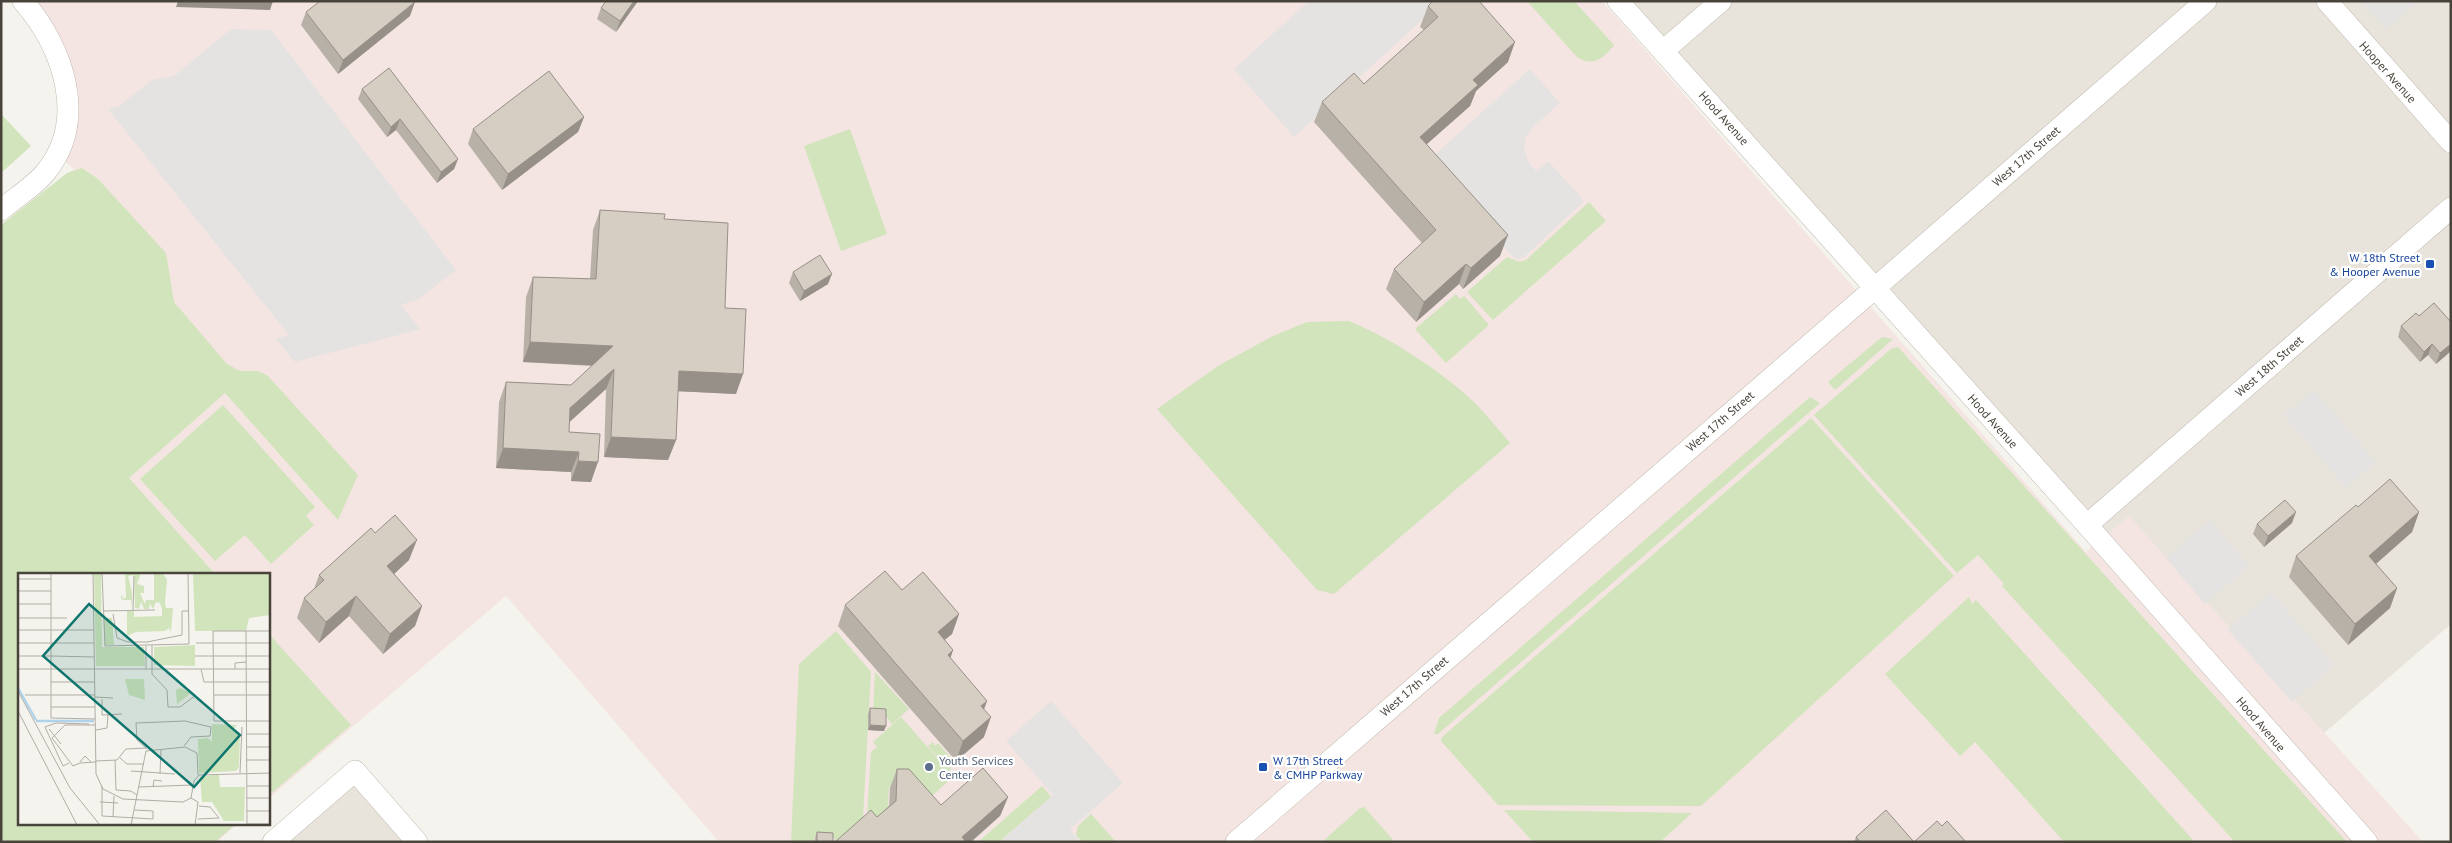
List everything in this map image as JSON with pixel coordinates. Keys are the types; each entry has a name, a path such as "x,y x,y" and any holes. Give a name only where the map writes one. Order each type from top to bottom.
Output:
{"street":[{"path":"1,210 45,174 57,155 64,136 68,112 67,86 58,53 23,1"},
{"name":"Hood Avenue","path":"1618,1 2087,525 2367,842"},
{"path":"1664,51 1721,1"},
{"name":"West 17th Street","path":"1236,842 2206,1"},
{"name":"Hooper Avenue","path":"2327,1 2451,142"},
{"name":"West 18th Street","path":"2087,525 2451,208"},
{"path":"273,842 356,771 418,842"}],"shaded area":[{"path":"23,1 1602,1 2086,552 2129,516 2423,842 719,842 506,596 270,797 270,573 18,573 18,826 235,826 217,842 1,842 1,225 74,169 57,155 68,112"},
{"path":"1309,1 1443,1 1294,137 1234,69"},
{"path":"1618,1 2451,1 2451,624 2303,751"},
{"path":"2361,1 2419,1 2386,30"},
{"path":"231,29 271,30 456,270 417,300 400,305 421,329 295,362 276,339 289,335 108,109 119,106 152,80 174,76"},
{"path":"1530,69 1560,103 1533,127 1526,137 1524,148 1528,161 1536,171 1548,161 1581,197 1583,202 1523,258 1519,259 1514,258 1428,161"},
{"path":"2314,390 2376,462 2346,488 2284,415"},
{"path":"2210,520 2249,566 2205,604 2166,558"},
{"path":"2271,593 2335,665 2292,702 2228,630"},
{"path":"1051,701 1123,783 1070,829 1080,842 1000,842 1053,795 1006,741"},
{"path":"355,771 417,842 273,842"}],"green space":[{"path":"1527,1 1574,1 1614,45 1602,58 1597,60 1588,61 1577,57"},
{"path":"1,114 31,146 1,173"},
{"path":"850,129 887,234 841,251 804,146"},
{"path":"82,168 98,179 166,253 174,302 227,364 240,371 258,371 268,376 358,475 338,520 225,393 129,478 214,573 18,573 18,826 234,826 215,842 5,842 1,838 1,225 67,173"},
{"path":"1589,202 1606,221 1493,320 1467,292 1507,257 1519,262 1526,260"},
{"path":"1456,294 1460,299 1464,296 1489,325 1446,363 1415,329"},
{"path":"1349,321 1382,337 1416,357 1449,381 1477,405 1510,443 1334,594 1317,590 1157,409 1218,366 1273,336 1307,322"},
{"path":"1882,337 1893,339 1835,390 1828,382"},
{"path":"1898,347 2347,842 2235,842 2002,586 2004,584 1978,555 1957,573 1814,415 1891,349"},
{"path":"1810,397 1820,403 1438,734 1434,734 1439,718"},
{"path":"223,405 315,507 306,516 314,525 271,564 245,535 215,561 140,479"},
{"path":"1811,418 1954,576 1701,806 1498,805 1441,741 1442,737"},
{"path":"1969,597 1972,604 1976,600 2194,841 2064,842 1975,742 1960,756 1885,674"},
{"path":"836,631 871,672 863,818 837,842 833,837 815,836 814,842 791,842 799,664"},
{"path":"270,635 351,725 273,792 270,790"},
{"path":"875,672 909,709 892,724 884,714 873,713"},
{"path":"901,717 947,769 928,746 933,742 935,746 938,743 951,758 950,780 927,800 906,788 889,787 888,804 893,810 879,822 867,815 871,752 877,747 873,742"},
{"path":"1042,786 1051,797 999,842 978,842"},
{"path":"1364,807 1395,842 1322,842 1360,808"},
{"path":"1504,810 1692,813 1660,842 1533,842"},
{"path":"1091,814 1116,842 1082,842 1076,835 1078,826"}],"building":[{"path":"320,1 415,2 343,60 306,12"},
{"path":"606,1 634,1 620,21 601,8"},
{"path":"1433,1 1479,1 1515,42 1473,80 1478,85 1420,137 1508,235 1471,268 1466,264 1424,302 1394,269 1436,230 1322,102 1354,73 1364,84 1438,17 1428,6"},
{"path":"389,68 458,159 441,172 400,119 391,127 362,89"},
{"path":"549,71 584,117 508,174 473,129"},
{"path":"600,210 665,214 664,219 728,223 725,308 746,309 743,374 679,371 676,440 611,437 614,369 570,408 569,432 600,434 598,462 578,461 579,452 503,448 506,382 571,385 613,346 530,342 533,277 596,279"},
{"path":"820,255 832,274 804,291 793,272"},
{"path":"2434,303 2451,322 2451,344 2440,353 2432,344 2424,352 2401,326 2416,313 2419,316"},
{"path":"2390,479 2419,512 2369,556 2397,588 2355,624 2296,556"},
{"path":"2285,500 2296,512 2268,536 2257,524"},
{"path":"395,515 417,540 387,566 422,606 390,634 356,596 326,622 304,598 324,580 319,575 371,528 375,533"},
{"path":"885,571 902,590 923,572 959,614 938,632 953,650 948,655 987,701 981,706 991,717 963,741 845,605"},
{"path":"870,708 886,709 886,726 870,725"},
{"path":"983,768 1008,797 962,837 966,842 835,842 871,810 877,817 896,801 897,769 909,769 941,805"},
{"path":"1886,810 1914,842 1860,842 1856,837"},
{"path":"1937,821 1942,826 1947,821 1966,842 1914,842"},
{"path":"817,832 833,833 833,842 817,842"}],"place":[{"name":"W 18th Street & Hooper Avenue","path":"2430,264"},
{"name":"Youth Services Center","path":"929,767"},
{"name":"W 17th Street & CMHP Parkway","path":"1263,767"}]}
